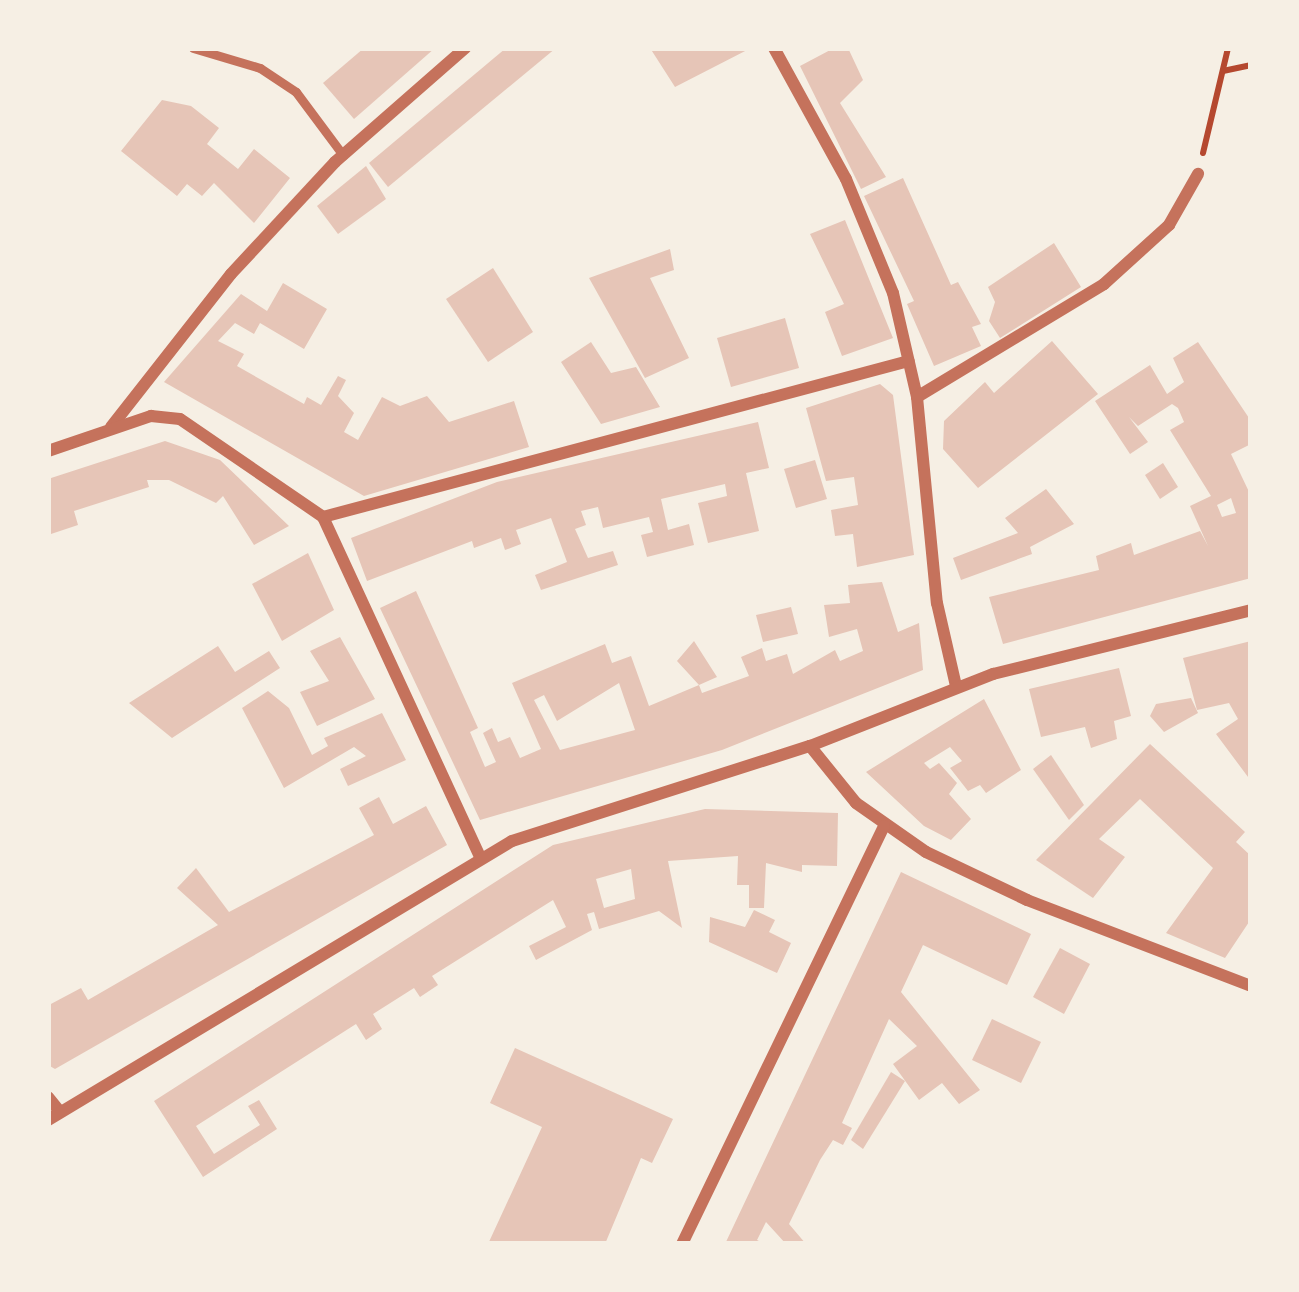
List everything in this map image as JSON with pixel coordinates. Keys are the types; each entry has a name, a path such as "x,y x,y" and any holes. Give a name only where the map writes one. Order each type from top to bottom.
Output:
{"street":[{"path":"110,428 231,274 343,155 465,48"},
{"path":"774,48 846,179 892,292 917,397 937,603 956,686"},
{"path":"917,397 1104,284 1169,225 1198,174"},
{"path":"323,517 909,361"},
{"path":"48,452 152,416 180,419 323,517 480,856"},
{"path":"48,1097 54,1116 480,856 576,817 810,746 956,686 1251,610"},
{"path":"810,746 843,791 884,826 1027,900 1251,986"},
{"path":"682,1244 884,826"}],"lane":[{"path":"193,48 260,68 296,92 343,155"}],"path":[{"path":"1198,174 1228,48"},
{"path":"1222,71 1251,65"}],"building":[{"path":"364,48 435,48 354,119 323,83"},
{"path":"506,48 556,48 388,187 369,163"},
{"path":"650,48 683,51 751,48 675,87"},
{"path":"834,48 848,48 863,80 840,103 886,177 861,189 800,66"},
{"path":"162,100 191,106 219,128 207,144 238,169 254,149 290,178 254,223 214,183 202,196 187,184 177,196 121,151"},
{"path":"366,166 386,199 338,234 317,206"},
{"path":"903,178 951,285 958,282 981,324 972,327 981,346 934,366 907,304 914,301 864,196"},
{"path":"845,220 893,338 842,356 825,312 844,304 810,234"},
{"path":"1054,243 1081,287 1000,338 989,321 995,302 988,287"},
{"path":"670,249 674,270 650,278 689,358 645,378 589,278"},
{"path":"493,268 533,332 488,362 446,299"},
{"path":"283,283 327,309 304,349 260,323 254,334 235,323 218,341 244,354 237,366 304,404 307,397 321,405 338,376 346,380 338,396 354,413 344,432 358,440 382,397 400,406 427,396 449,422 514,401 529,447 364,496 164,382 241,294 267,311"},
{"path":"785,318 799,368 731,387 717,338"},
{"path":"1052,341 1098,394 978,488 943,449 944,421 985,382 994,393"},
{"path":"591,342 611,373 636,367 660,407 601,424 561,362"},
{"path":"1198,342 1251,421 1251,444 1231,454 1251,496 1251,578 1003,644 989,597 1099,570 1096,556 1131,543 1134,555 1200,531 1208,546 1190,506 1211,496 1170,430 1184,422 1178,408 1172,404 1138,426 1129,417 1148,442 1130,454 1095,401 1150,365 1167,394 1184,382 1173,358","holes":["1231,498 1236,513 1222,517 1217,505"]},
{"path":"880,384 893,395 914,555 857,567 853,534 835,536 831,510 858,505 854,477 826,481 806,408"},
{"path":"758,422 769,468 746,473 759,531 708,543 698,503 727,496 725,484 661,499 668,530 689,524 694,545 647,557 641,535 653,532 649,517 603,528 598,507 581,511 586,525 575,529 588,558 613,551 618,565 541,590 535,575 567,562 551,518 516,530 521,544 505,550 501,538 474,548 472,541 367,581 351,538 497,482"},
{"path":"165,441 220,460 289,526 254,545 223,496 216,503 169,480 147,480 149,487 74,511 78,525 48,535 48,479"},
{"path":"815,460 827,499 796,508 784,469"},
{"path":"1163,463 1178,487 1160,499 1145,475"},
{"path":"1046,489 1074,524 1030,547 1032,554 961,580 953,558 1018,533 1005,518"},
{"path":"308,553 334,610 282,641 252,584"},
{"path":"882,582 898,632 919,623 923,670 722,750 480,820 380,608 416,591 478,728 470,732 485,767 496,762 483,733 492,728 498,742 510,737 520,758 541,749 512,683 605,644 612,663 631,656 649,706 699,685 702,693 749,676 741,657 762,648 766,661 787,654 793,674 835,650 840,661 863,651 857,629 829,637 824,605 850,603 848,585","holes":["619,683 635,730 560,750 534,700 544,695 557,721"]},
{"path":"791,607 798,634 763,642 756,615"},
{"path":"340,637 375,699 317,726 300,692 329,681 310,651"},
{"path":"694,641 717,677 699,685 677,661"},
{"path":"1251,641 1251,781 1216,734 1238,719 1229,703 1197,710 1183,658"},
{"path":"218,646 235,672 269,651 280,668 172,738 129,703"},
{"path":"1119,668 1131,716 1114,721 1117,739 1091,748 1085,727 1041,737 1029,689"},
{"path":"268,691 289,708 312,755 328,746 324,738 382,713 406,760 348,786 340,769 366,756 354,747 284,788 242,708"},
{"path":"1191,698 1198,713 1164,732 1150,716 1156,704"},
{"path":"984,699 1021,770 986,793 980,785 968,791 950,768 962,761 950,747 924,763 930,769 939,763 957,783 949,794 971,819 951,840 924,826 866,772"},
{"path":"1150,744 1245,832 1236,842 1251,856 1251,919 1225,958 1166,933 1213,868 1140,799 1099,839 1125,857 1093,898 1036,860"},
{"path":"1051,755 1084,805 1069,820 1033,769"},
{"path":"379,797 393,824 426,806 447,845 55,1069 48,1065 49,1005 81,988 88,1000 218,925 177,888 196,868 229,912 374,835 359,808"},
{"path":"705,809 838,813 837,866 802,865 802,872 766,863 764,908 749,908 749,885 737,885 738,856 668,861 682,928 659,911 599,929 594,912 587,914 592,930 536,960 529,946 566,927 553,900 432,976 438,985 420,997 414,988 373,1014 382,1029 366,1040 356,1024 196,1126 214,1154 260,1125 248,1106 259,1100 277,1129 203,1177 154,1101 553,845","holes":["631,869 635,899 604,908 596,879"]},
{"path":"901,872 1031,934 1007,985 923,945 901,992 980,1090 959,1104 942,1083 919,1100 893,1064 917,1046 889,1019 842,1123 852,1128 843,1145 833,1140 789,1224 806,1244 786,1244 766,1222 757,1240 765,1244 725,1244"},
{"path":"754,910 775,920 769,932 791,943 777,973 709,942 710,917 745,927"},
{"path":"1060,948 1090,964 1064,1014 1033,997"},
{"path":"992,1019 1041,1042 1021,1083 972,1060"},
{"path":"515,1048 673,1119 652,1163 641,1158 605,1244 488,1244 542,1127 490,1103"},
{"path":"891,1072 905,1081 863,1149 851,1140"}]}
